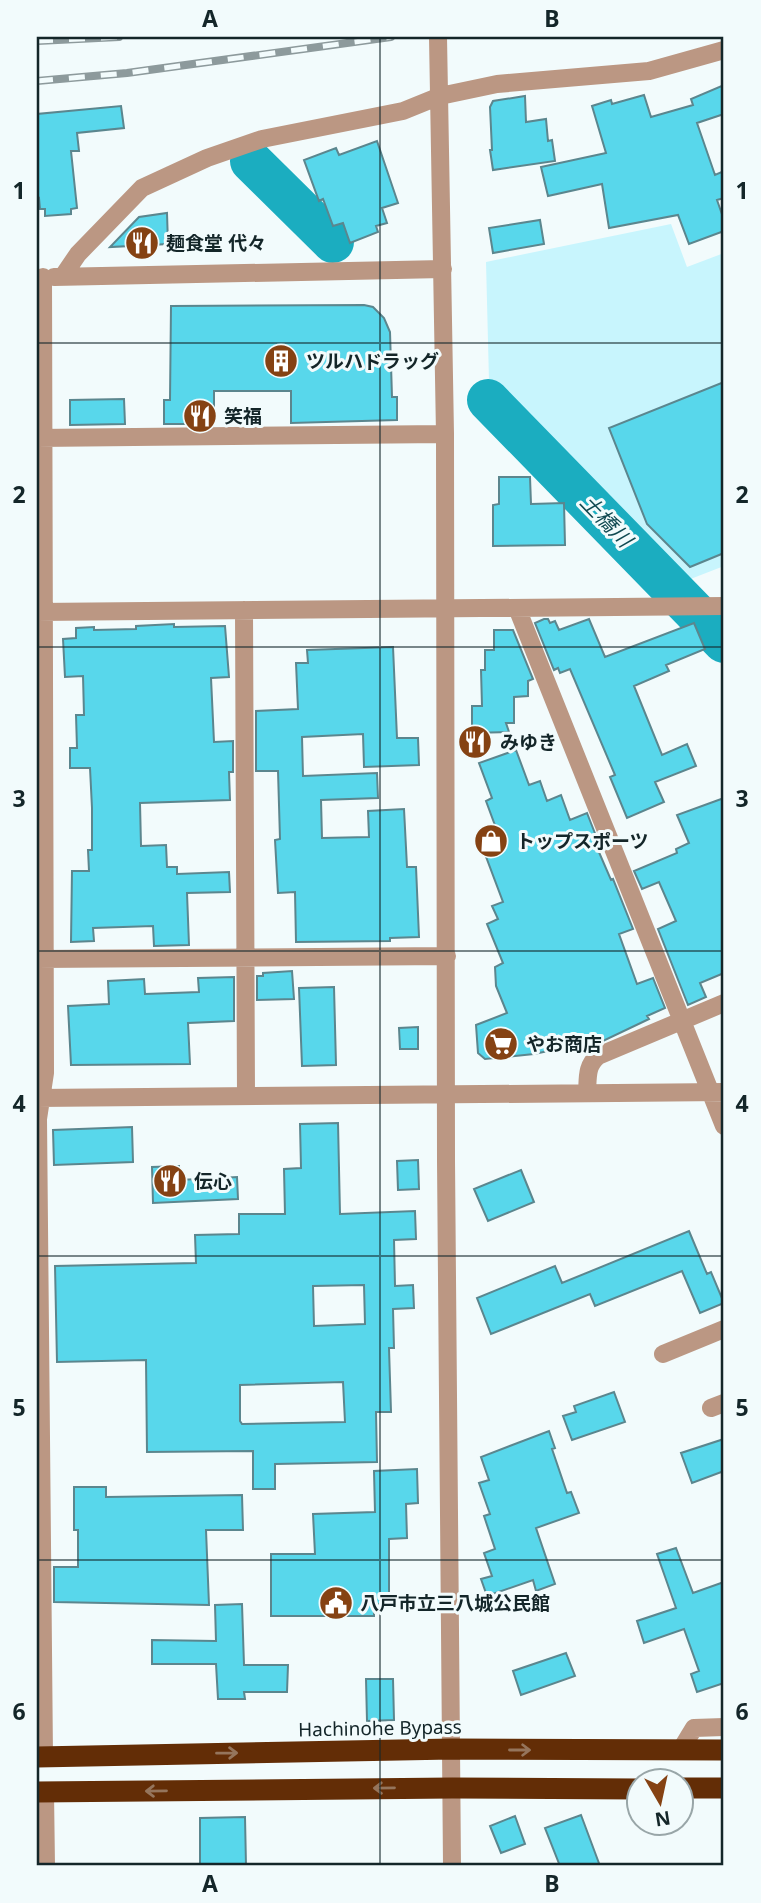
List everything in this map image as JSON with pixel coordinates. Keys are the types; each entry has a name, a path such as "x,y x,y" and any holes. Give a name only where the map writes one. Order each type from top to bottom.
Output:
{"highway":[{"name":"Hachinohe Bypass","path":"40,1757 452,1749 724,1751"},
{"path":"694,1788 724,1788"},
{"path":"41,1792 624,1789"}],"street":[{"path":"438,37 445,434 446,1094 452,1866"},
{"path":"63,276 78,254 142,188 207,158 262,139 403,111 440,96 497,84 649,71 723,55"},
{"path":"40,1757 38,1119 39,1098 45,1073 41,959 40,277 443,269"},
{"path":"41,438 445,434"},
{"path":"41,612 724,606"},
{"path":"517,608 681,1020 718,1092 724,1126"},
{"path":"244,610 246,1096"},
{"path":"41,959 447,956"},
{"path":"587,1093 588,1072 591,1062 598,1056 724,1003"},
{"path":"39,1098 718,1092"},
{"path":"663,1354 724,1329"},
{"path":"680,1751 694,1728 724,1727"},
{"path":"41,1792 46,1866"}],"shaded area":[{"path":"671,224 687,267 724,253 724,566 688,580 489,381 486,262"}],"building":[{"path":"724,85 724,114 697,123 715,175 724,171 724,198 717,200 724,220 724,231 689,244 678,215 609,228 602,184 548,196 541,167 606,153 592,106 611,100 612,104 644,95 651,117 693,105 691,99"},
{"path":"525,96 526,122 546,119 548,141 552,140 555,161 493,170 490,107 493,101"},
{"path":"121,106 124,128 77,133 79,151 71,151 77,208 71,209 71,214 45,216 45,209 40,209 39,198 37,199 37,114"},
{"path":"377,141 398,203 382,208 387,223 376,226 378,232 350,243 343,223 333,226 323,199 319,201 304,160 336,148 339,155"},
{"path":"167,213 168,244 110,247 139,217"},
{"path":"540,220 544,244 493,253 489,228"},
{"name":"ツルハドラッグ","path":"171,306 373,307 384,318 390,332 392,397 397,397 397,420 291,423 291,391 214,391 214,424 164,424 164,400 170,400"},
{"path":"724,382 724,553 690,567 647,524 609,428"},
{"path":"124,399 125,424 70,425 70,400"},
{"path":"499,477 530,477 531,504 564,503 565,545 493,546 493,505 499,504"},
{"path":"548,619 550,623 555,621 559,630 589,619 605,657 694,623 705,649 666,665 669,671 634,686 662,755 687,744 696,766 655,782 664,802 627,818 610,777 615,775 570,669 560,673 558,668 554,670 535,623"},
{"path":"174,624 174,627 225,626 229,677 211,678 214,742 233,741 233,772 229,772 230,800 140,803 141,846 166,845 167,867 177,867 177,874 229,872 230,892 187,893 189,945 154,946 153,926 93,928 94,941 71,942 72,871 89,871 92,808 90,768 70,768 70,748 77,748 76,715 84,715 83,676 65,677 63,639 76,638 76,628 136,629 136,626"},
{"path":"494,630 513,630 533,679 528,681 528,696 514,697 514,723 506,723 509,732 472,733 472,706 482,706 481,670 485,670 485,650 494,650"},
{"path":"393,647 397,738 418,738 419,765 364,767 363,734 302,737 303,776 377,773 378,798 321,800 322,838 369,837 368,811 404,809 407,867 416,867 419,937 390,938 390,941 296,942 295,892 278,893 275,840 280,839 278,771 256,771 256,711 298,709 296,663 308,663 307,650"},
{"path":"516,750 529,785 540,781 547,801 561,795 570,820 587,813 598,841 595,843 633,929 619,934 637,984 653,978 665,1008 647,1016 649,1019 580,1052 577,1045 534,1054 485,1059 478,1053 476,1025 507,1013 496,986 495,967 503,963 487,924 498,919 492,906 503,902 485,854 503,847 486,801 492,798 479,763"},
{"path":"724,798 724,973 700,983 706,997 688,1005 658,929 676,921 659,882 642,889 634,871 677,853 676,849 689,843 677,815"},
{"path":"292,971 294,999 257,1000 257,976 263,976 263,973"},
{"path":"234,977 234,1021 188,1023 190,1064 71,1065 68,1006 109,1004 108,981 144,979 145,994 199,992 198,978"},
{"path":"334,987 336,1065 302,1066 299,988"},
{"path":"418,1027 418,1049 400,1049 399,1028"},
{"path":"338,1123 340,1214 415,1211 416,1239 394,1240 395,1286 413,1285 414,1308 393,1309 394,1348 389,1348 391,1412 376,1412 377,1462 275,1464 275,1489 253,1489 253,1451 147,1452 146,1360 57,1362 55,1266 196,1263 195,1235 239,1234 239,1214 285,1214 284,1169 301,1168 300,1124","holes":["364,1285 365,1324 314,1326 313,1286","343,1382 345,1422 242,1424 240,1421 240,1385"]},
{"path":"132,1127 133,1162 54,1165 53,1130"},
{"path":"418,1160 419,1189 398,1190 397,1161"},
{"path":"179,1166 179,1180 237,1177 238,1199 153,1203 152,1167"},
{"path":"521,1170 534,1202 488,1221 474,1189"},
{"path":"689,1231 707,1274 711,1272 724,1303 700,1313 682,1271 595,1306 590,1294 491,1334 477,1298 555,1266 562,1283"},
{"path":"614,1392 625,1422 572,1440 563,1416 576,1412 574,1406"},
{"path":"549,1431 555,1448 552,1449 567,1493 571,1492 579,1513 536,1528 555,1584 536,1591 533,1580 487,1596 481,1579 492,1576 484,1553 495,1549 484,1516 490,1514 479,1483 489,1480 481,1457"},
{"path":"724,1439 724,1471 692,1483 681,1453"},
{"path":"417,1469 418,1503 406,1504 407,1538 389,1539 389,1604 374,1604 374,1616 271,1616 271,1554 315,1554 313,1514 375,1512 374,1471"},
{"path":"74,1487 106,1487 106,1497 242,1495 243,1530 206,1530 209,1605 54,1602 54,1567 78,1567 78,1530 74,1530"},
{"path":"676,1548 693,1593 724,1582 724,1683 697,1692 691,1674 699,1671 684,1629 644,1643 637,1621 676,1608 657,1554"},
{"path":"242,1604 244,1665 288,1665 287,1692 244,1692 245,1699 218,1699 216,1664 152,1664 152,1640 216,1641 215,1605"},
{"path":"566,1653 575,1676 521,1695 513,1671"},
{"path":"366,1679 393,1679 394,1720 367,1721"},
{"path":"581,1815 600,1866 560,1866 545,1828"},
{"path":"515,1816 525,1844 501,1853 490,1826"},
{"path":"245,1817 246,1866 200,1866 200,1818"}],"waterway":[{"name":"土橋川","path":"251,161 333,242"},
{"name":"土橋川","path":"488,400 724,642"}],"railway":[{"path":"37,41 119,37"},
{"path":"37,81 127,73 391,37"}],"place":[{"name":"麺食堂 代々","path":"142,243"},
{"name":"ツルハドラッグ","path":"281,361"},
{"name":"笑福","path":"200,416"},
{"name":"みゆき","path":"475,742"},
{"name":"トップスポーツ","path":"491,841"},
{"name":"やお商店","path":"501,1044"},
{"name":"伝心","path":"170,1181"},
{"name":"八戸市立三八城公民館","path":"336,1603"}]}
